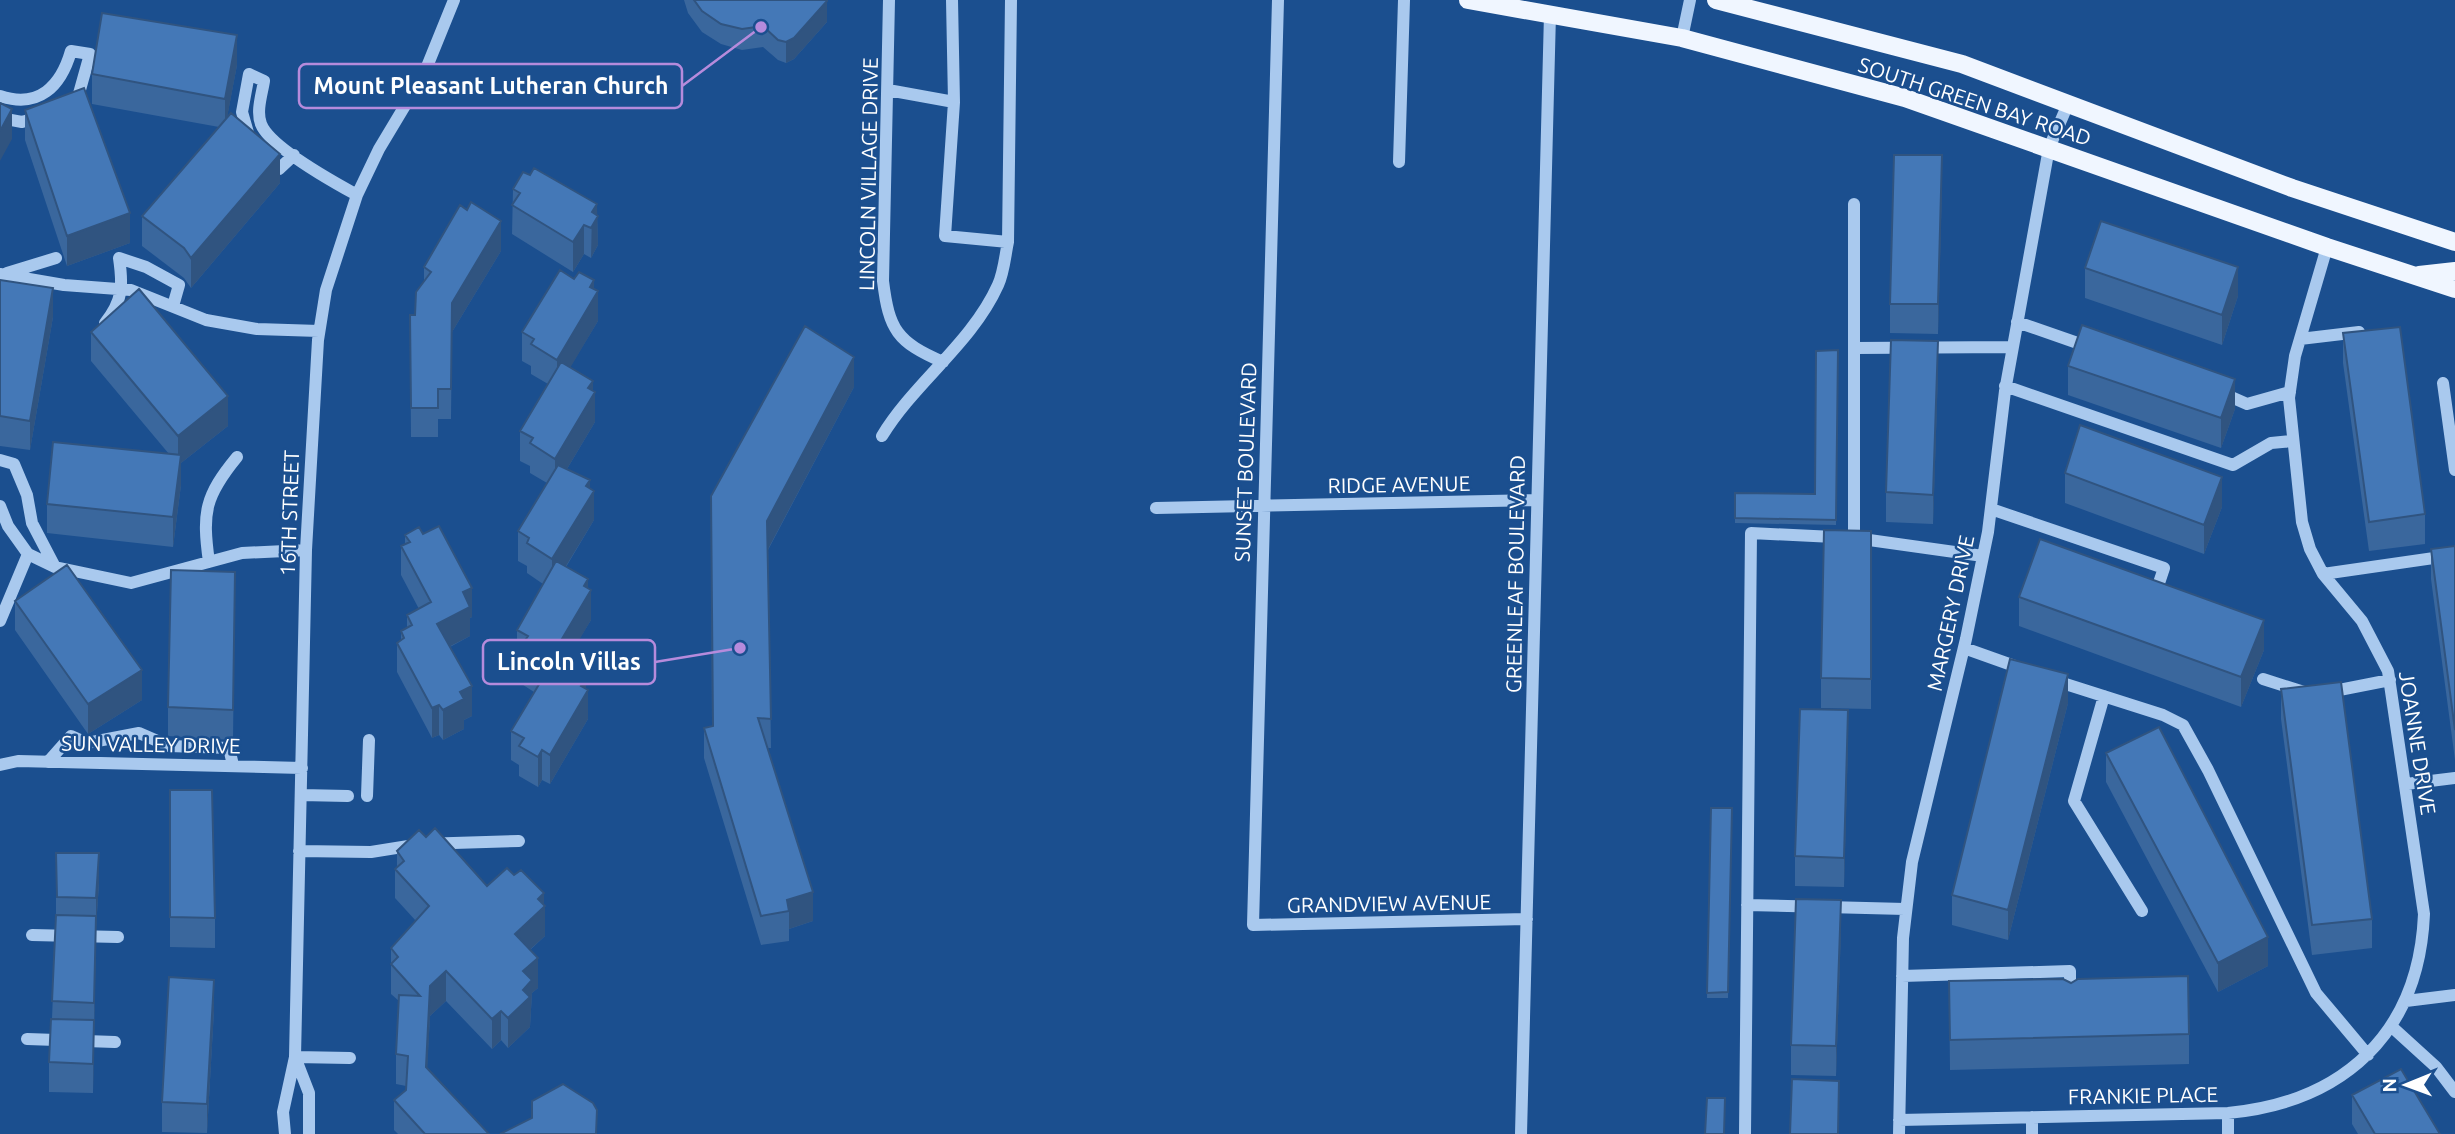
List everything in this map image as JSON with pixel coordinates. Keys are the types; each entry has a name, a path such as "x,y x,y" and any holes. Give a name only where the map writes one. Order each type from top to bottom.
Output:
{"main road":[{"name":"SOUTH GREEN BAY ROAD","path":"1468,0 1682,38 1905,98 2327,247 2455,289"},
{"name":"SOUTH GREEN BAY ROAD","path":"1716,0 1951,61 2292,188 2455,242"},
{"path":"2415,276 2455,271"}],"street":[{"name":"16TH STREET","path":"285,1134 283,1112 295,1057 306,550 319,331 339,242 357,195 379,149 424,74 454,0"},
{"name":"LINCOLN VILLAGE DRIVE","path":"889,0 883,281 888,315 901,337 914,349 943,362"},
{"path":"952,0 954,102 945,236 1008,242"},
{"path":"882,436 895,416 943,362 999,284 1008,242 1011,0"},
{"name":"SUNSET BOULEVARD","path":"1253,925 1278,0"},
{"path":"1399,162 1404,0"},
{"path":"1682,38 1690,0"},
{"name":"GREENLEAF BOULEVARD","path":"1521,1134 1550,14"},
{"path":"0,96 15,101 36,97 55,87 65,70 71,51 90,54 78,97 62,110"},
{"path":"294,155 279,169 251,143 243,111 249,74 264,81 259,107 261,124 316,174 357,195"},
{"path":"888,90 954,102"},
{"name":"MARGERY DRIVE","path":"1899,1134 1905,909 1912,862 1964,648 1983,556 2012,347 2049,148 2068,104"},
{"path":"0,118 22,122 49,114"},
{"path":"1854,204 1854,538"},
{"name":"JOANNE DRIVE","path":"2327,247 2300,339 2290,392 2292,441 2302,522 2310,549 2323,574 2372,637 2390,680 2424,914 2423,946 2416,977 2392,1027 2369,1053"},
{"path":"4,278 56,258"},
{"path":"100,330 115,311 123,289 119,258 146,267 179,285 173,306"},
{"path":"4,278 123,289 206,320 257,329 319,331"},
{"path":"2017,322 2107,353"},
{"path":"2300,339 2378,329"},
{"path":"1855,348 2012,347"},
{"path":"2442,383 2455,470"},
{"path":"2006,386 2233,466 2271,443 2292,441"},
{"path":"2211,389 2247,404 2290,392"},
{"path":"209,562 204,527 213,487 237,457"},
{"path":"0,460 14,464 27,495 32,523 55,567"},
{"name":"RIDGE AVENUE","path":"1156,508 1536,500"},
{"path":"0,506 8,526 28,554 55,567 131,583 242,553 306,550"},
{"path":"1991,509 2164,568 2153,602"},
{"path":"1745,1134 1751,533 1854,538 1983,556"},
{"path":"0,621 28,554"},
{"path":"2323,574 2455,555"},
{"path":"1964,648 2183,725 2208,770 2316,993 2369,1053"},
{"path":"2263,679 2314,695 2390,680"},
{"path":"2104,696 2074,801 2142,911"},
{"path":"48,762 71,736 87,743 139,733 169,746 229,748 233,765"},
{"path":"367,796 369,740"},
{"name":"SUN VALLEY DRIVE","path":"0,765 18,761 302,768"},
{"path":"2406,784 2455,778"},
{"path":"301,795 348,796"},
{"path":"299,851 371,852 421,844 519,841"},
{"path":"1747,905 1905,909"},
{"name":"GRANDVIEW AVENUE","path":"1253,925 1527,919"},
{"path":"32,935 118,937"},
{"path":"1902,976 2070,971 2070,1004"},
{"path":"2406,1001 2455,995"},
{"path":"2392,1027 2436,1067 2455,1092"},
{"path":"27,1040 115,1042"},
{"name":"FRANKIE PLACE","path":"1899,1120 2228,1113 2290,1102 2331,1083 2369,1053"},
{"name":"16TH STREET","path":"295,1057 309,1093 309,1134"},
{"path":"295,1057 350,1058"},
{"path":"2228,1113 2228,1134"},
{"path":"2032,1117 2032,1134"}],"building":[{"path":"694,0 827,1 794,38 786,42 778,40 763,26 742,29 721,24 702,11"},
{"path":"102,13 237,35 225,99 92,74"},
{"path":"84,88 130,213 67,236 25,110"},
{"path":"0,103 12,109 0,131"},
{"path":"231,113 280,154 191,258 184,248 142,216"},
{"path":"1894,155 1942,155 1938,304 1890,304"},
{"path":"534,168 597,204 592,212 598,216 591,228 584,225 573,242 512,205 520,193 513,189 523,172 530,175"},
{"path":"471,202 501,221 452,303 451,389 438,389 438,408 411,408 410,315 415,315 416,292 431,272 424,267 460,205 467,210"},
{"path":"2101,221 2238,267 2222,315 2085,268"},
{"path":"560,270 574,279 579,272 594,280 590,287 598,291 557,360 531,344 534,339 522,332"},
{"path":"0,280 53,288 30,421 0,416"},
{"path":"139,289 228,396 178,436 91,332"},
{"path":"2082,325 2235,379 2221,418 2068,366"},
{"path":"805,326 854,357 767,521 771,719 758,718 813,892 787,900 789,911 761,916 704,728 713,726 711,496"},
{"path":"2400,327 2425,514 2369,522 2343,333"},
{"path":"1891,340 1938,341 1933,495 1886,492"},
{"path":"1838,350 1836,520 1735,518 1735,493 1815,494 1816,351"},
{"path":"561,362 593,381 588,388 595,392 555,459 530,443 533,438 520,431"},
{"path":"2080,425 2222,477 2204,525 2065,473"},
{"path":"53,442 181,455 173,517 47,504"},
{"path":"558,465 590,480 586,486 594,491 552,559 527,543 529,538 518,531"},
{"path":"439,526 472,588 463,592 470,607 437,624 472,686 460,692 464,699 443,710 439,705 432,708 397,643 404,638 401,631 412,625 407,615 431,602 401,546 410,542 405,535 419,527 423,534"},
{"path":"1824,530 1871,531 1871,679 1821,678"},
{"path":"2040,539 2264,620 2241,677 2019,597"},
{"path":"2455,546 2455,730 2431,549"},
{"path":"556,561 588,579 584,586 591,590 556,649 578,664 574,673 586,680 581,686 588,690 550,755 542,750 538,757 519,746 524,738 511,731 547,671 517,652 528,636 517,630"},
{"path":"67,565 142,670 88,704 15,601"},
{"path":"171,570 235,572 233,710 168,707"},
{"path":"2010,659 2068,674 2008,910 1952,895"},
{"path":"2341,682 2372,919 2312,925 2281,689"},
{"path":"1800,709 1848,710 1844,858 1795,856"},
{"path":"2159,727 2268,937 2218,963 2106,753"},
{"path":"170,790 212,790 215,918 170,917"},
{"path":"1711,808 1732,808 1728,992 1707,993"},
{"path":"435,828 487,886 507,868 514,875 521,870 544,893 538,899 545,906 515,934 538,958 523,971 532,980 523,990 530,997 508,1018 501,1011 492,1019 446,971 430,986 426,1067 489,1134 425,1134 394,1100 406,1090 408,1056 396,1054 399,995 420,996 391,964 398,957 391,948 429,906 395,869 404,861 397,851 419,830 426,837"},
{"path":"56,853 99,853 96,898 57,897"},
{"path":"1796,899 1841,900 1836,1046 1791,1045"},
{"path":"56,915 96,916 94,1003 52,1001"},
{"path":"2188,976 2189,1034 1950,1040 1949,981 2063,979 2071,983 2078,979"},
{"path":"169,977 214,980 207,1104 162,1102"},
{"path":"51,1019 94,1020 93,1064 49,1062"},
{"path":"2401,1069 2440,1134 2375,1134 2352,1095"},
{"path":"1792,1079 1839,1081 1838,1134 1790,1134"},
{"path":"563,1084 593,1103 597,1110 596,1134 500,1134 532,1118 532,1101"},
{"path":"1707,1098 1725,1098 1724,1134 1705,1134"}],"place":[{"name":"Mount Pleasant Lutheran Church","path":"761,27"},
{"name":"Lincoln Villas","path":"740,648"}]}
